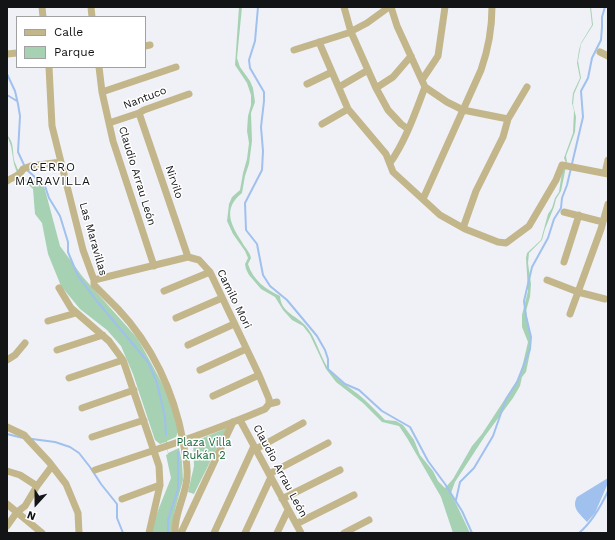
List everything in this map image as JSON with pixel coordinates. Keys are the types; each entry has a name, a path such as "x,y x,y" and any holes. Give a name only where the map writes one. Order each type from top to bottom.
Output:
{"street":[{"path":"344,7 351,32 376,88 388,110 400,124 408,129"},
{"path":"294,50 351,32 390,7 397,26 424,83 447,102 463,110 508,119"},
{"path":"390,163 408,129 424,83 438,56 445,7"},
{"path":"423,199 485,60 492,7"},
{"path":"319,42 348,109 386,154 393,172 440,215 463,228 498,242 506,242 528,226 556,180 562,165 606,173 608,160"},
{"path":"600,52 608,56"},
{"path":"376,88 393,77 411,56"},
{"path":"102,92 176,67"},
{"name":"Las Maravillas","path":"49,68 52,126 83,250 94,280 94,285 128,320 152,356 172,397 181,426 187,458 187,478 176,519 176,533"},
{"name":"Claudio Arrau León","path":"99,68 102,92 113,141 154,266"},
{"path":"339,87 368,70"},
{"path":"307,84 332,72"},
{"path":"463,228 476,191 503,138 508,119 527,87"},
{"name":"Nantuco","path":"109,123 188,94"},
{"path":"322,124 348,109"},
{"name":"Nirvilo","path":"139,113 188,257"},
{"path":"7,181 17,176 23,169 31,166 61,162"},
{"path":"570,314 604,227 608,204"},
{"path":"564,212 579,215 604,227"},
{"path":"564,262 579,215"},
{"path":"94,280 188,257"},
{"name":"Camilo Mori","path":"188,257 200,260 210,272 269,399 268,404"},
{"path":"164,291 210,272"},
{"path":"547,280 578,292 605,299"},
{"path":"59,288 67,303 76,313 103,335 115,348 123,360 159,466 160,485 149,533"},
{"path":"176,318 222,298"},
{"path":"48,321 76,313"},
{"path":"188,345 234,324"},
{"path":"57,350 103,335"},
{"path":"7,360 15,356 25,343"},
{"path":"200,370 246,349"},
{"path":"69,378 123,360"},
{"path":"213,396 258,375"},
{"path":"82,408 134,390"},
{"path":"95,470 183,441 265,409 268,404 277,402"},
{"path":"92,437 144,420"},
{"path":"181,533 236,421"},
{"name":"Claudio Arrau León","path":"236,421 255,447 301,533"},
{"path":"214,533 255,447 303,423"},
{"path":"7,427 24,436 52,466 66,484 78,513 79,533"},
{"path":"245,533 270,475 328,443"},
{"path":"7,526 17,512 25,506 37,486 52,466"},
{"path":"282,499 340,470"},
{"path":"7,471 20,475 37,486"},
{"path":"122,498 160,485"},
{"path":"296,524 354,495"},
{"path":"7,504 42,533"},
{"path":"277,533 288,510"},
{"path":"344,533 369,520"}],"green space":[{"path":"239,7 242,7 237,58 240,67 253,88 255,102 251,113 252,141 249,164 242,193 232,205 230,217 243,244 249,252 251,258 248,264 250,270 260,283 280,296 283,306 289,313 305,325 315,340 325,363 335,376 362,397 385,420 396,421 403,425 414,440 420,455 433,471 438,481 445,488 453,479 472,446 482,434 520,376 528,342 522,327 522,315 528,291 526,258 527,253 541,240 548,214 559,192 562,172 566,163 564,158 573,133 574,111 572,103 573,93 580,78 577,63 579,50 581,43 592,25 591,7 593,25 581,44 578,61 581,78 574,94 573,105 576,117 575,132 566,156 567,162 561,191 556,199 542,240 529,253 528,263 531,284 530,297 526,311 531,348 526,372 522,377 520,386 513,398 485,436 455,482 451,493 470,533 453,533 441,497 399,426 382,422 363,403 336,382 326,369 310,335 303,326 292,320 283,310 275,297 261,289 246,269 245,264 248,258 227,221 229,204 232,197 240,190 249,143 247,131 251,95 247,83 235,65"},
{"path":"7,135 12,142 17,168 32,185 31,181 43,182 60,246 82,276 138,339 169,396 178,432 176,437 167,441 168,453 179,448 182,462 183,480 174,514 174,533 151,533 171,478 166,455 168,454 166,442 160,444 155,440 133,374 121,346 107,330 80,309 61,286 48,254 42,223 35,214 33,189 16,170"},
{"name":"Plaza Villa Rukán 2","path":"227,428 194,494 188,492 194,466 193,442"}],"water":[{"path":"608,478 608,483 595,513 587,522 576,508 575,501 577,497"}],"waterway":[{"path":"258,7 255,41 249,60 250,68 264,92 261,127 263,151 262,170 245,203 246,230 257,244 263,275 270,286 287,300 317,336 325,350 328,359 328,369 345,384 359,390 382,411 410,427 428,461 462,511 472,533"},
{"path":"456,500 460,482 474,468 493,436 506,399 517,382 530,349 531,337 524,301 532,267 548,238 554,219 561,208 562,198 567,185 583,117 581,91 588,78 592,58 601,40 602,17 605,7"},
{"path":"7,74 15,91 18,104 20,116 18,152 25,167"},
{"path":"7,95 17,101"},
{"path":"27,170 45,186 49,198 60,216 68,242 68,252 78,276 148,362 157,383 165,417 166,435"},
{"path":"7,434 23,438"},
{"path":"32,439 55,442 70,447 79,453 117,504 117,518 123,533"},
{"path":"168,533 168,520 178,489 178,452"},
{"path":"579,533 596,514 608,491"}],"district":[{"name":"CERRO MARAVILLA","path":"53,174"}]}
